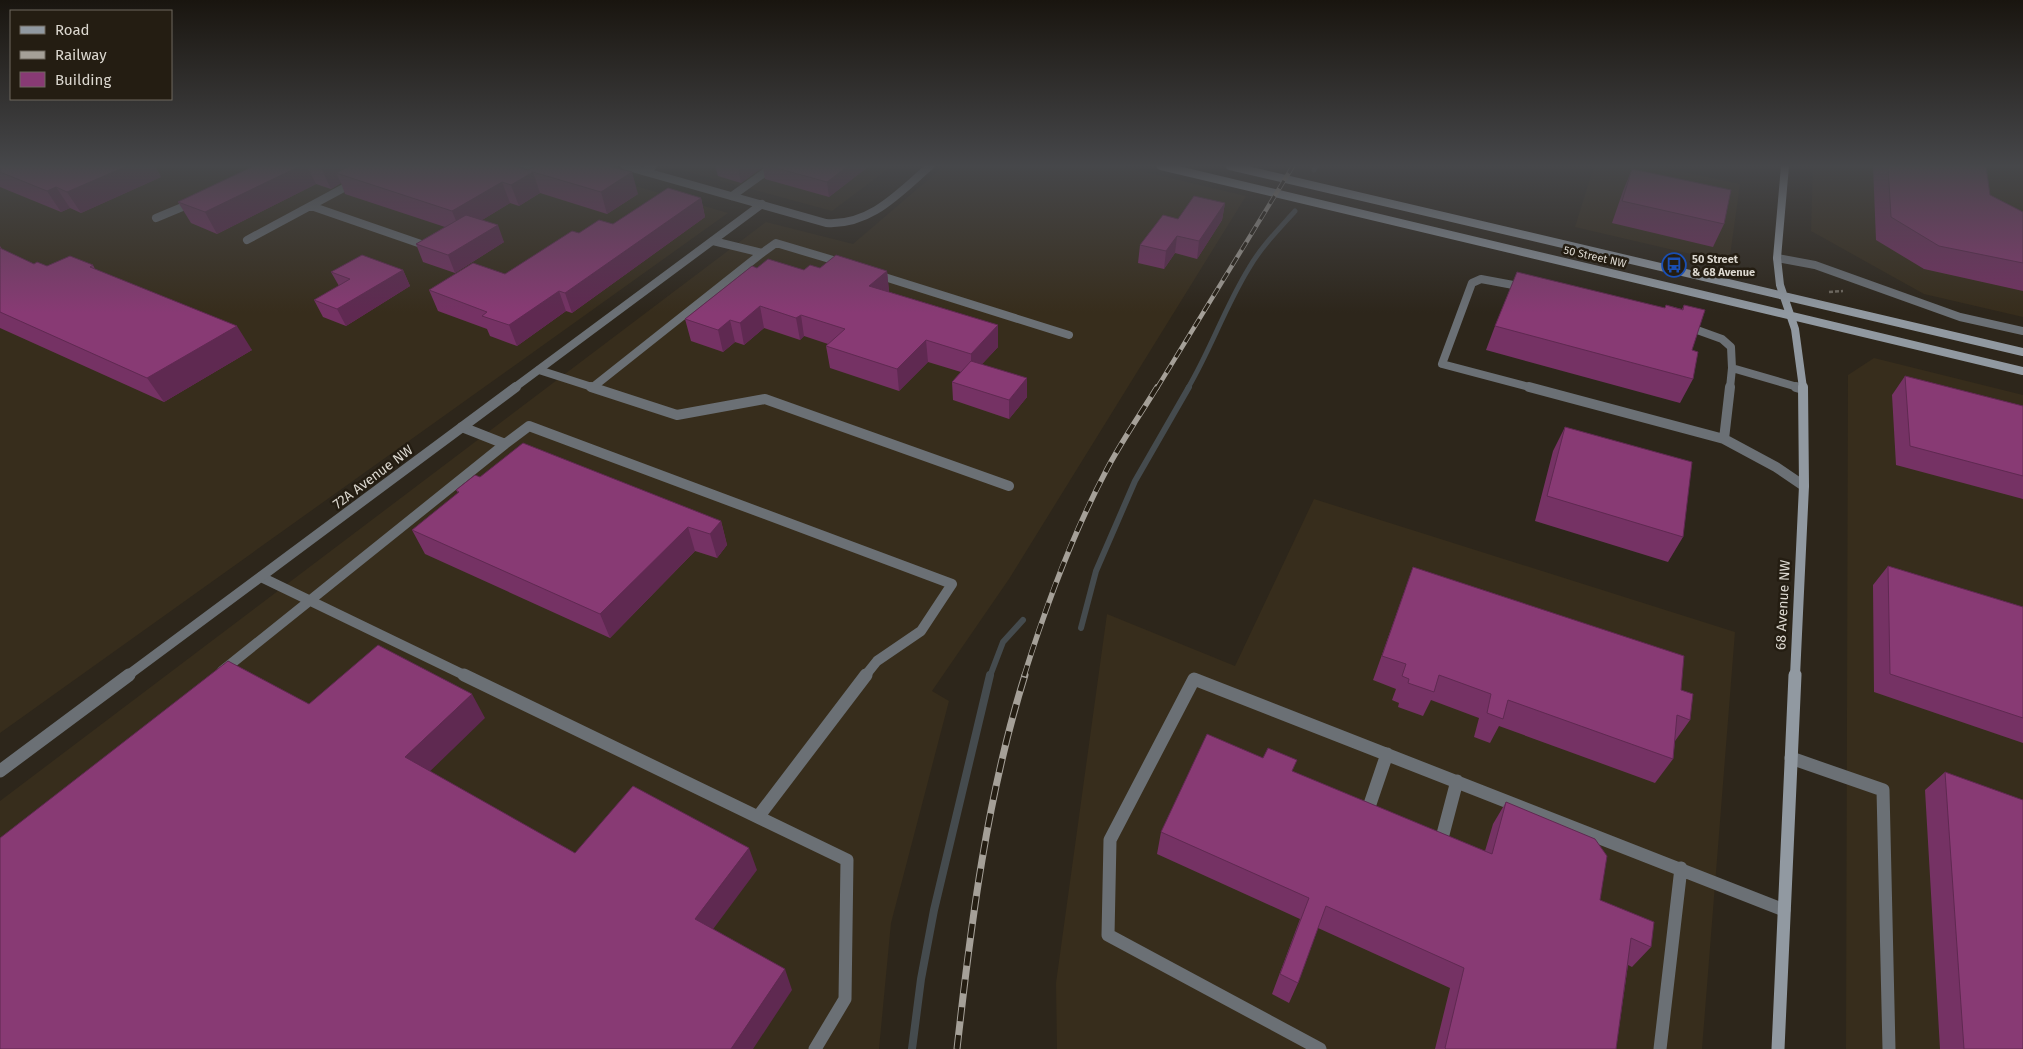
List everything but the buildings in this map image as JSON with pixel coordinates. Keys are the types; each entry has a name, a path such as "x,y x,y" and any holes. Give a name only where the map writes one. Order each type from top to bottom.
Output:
{"main road":[{"name":"50 Street NW","path":"1367,215 2023,371"},
{"name":"50 Street NW","path":"1439,215 2023,352"},
{"name":"68 Avenue NW","path":"1778,1049 1804,486 1803,389 1792,316 1780,285 1777,258 1781,215"}],"street":[{"path":"156,218 163,215"},
{"path":"247,240 294,215"},
{"path":"337,215 421,244"},
{"name":"72A Avenue NW","path":"0,771 747,215"},
{"path":"800,215 832,224 849,224 864,219 869,215"},
{"path":"713,241 762,253"},
{"path":"593,387 776,243 848,265"},
{"path":"1777,258 1815,265 1960,317 2023,332"},
{"path":"867,271 1070,335"},
{"path":"1536,290 1499,280 1481,279 1472,283 1442,364 1724,440 1776,467 1804,486"},
{"path":"1676,324 1704,331 1722,339 1731,347 1732,368 1724,440"},
{"path":"1732,368 1803,389"},
{"path":"539,370 677,415 765,399 1009,486"},
{"path":"210,680 312,601 529,426 952,584 921,631 877,661 758,816"},
{"path":"462,427 505,444"},
{"path":"261,577 847,860 845,999 815,1049"},
{"path":"1320,1049 1108,935 1110,840 1194,678 1784,910"},
{"path":"1370,807 1387,754"},
{"path":"1791,758 1883,790 1889,1049"},
{"path":"1442,838 1457,781"},
{"path":"1660,1049 1681,868"}],"shaded area":[{"path":"0,215 725,215 0,733"},
{"path":"887,215 1234,215 1009,579 932,691 949,701 891,923 879,1049 0,1049 0,801 766,222 853,244"},
{"path":"1579,215 1736,215 1729,263 1575,227"},
{"path":"1811,215 2023,215 2023,317 1924,294 1811,231"},
{"path":"1874,358 2023,395 2023,1049 1846,1049 1848,375"},
{"path":"1314,499 1735,632 1702,1049 1057,1049 1056,983 1107,614 1235,666"}],"waterway":[{"path":"1188,388 1249,268 1265,245 1292,215"},
{"path":"1081,628 1096,571 1135,481 1189,387"},
{"path":"990,676 1003,642 1023,620"},
{"path":"912,1049 921,979 934,910 990,675"}],"railway":[{"path":"1157,388 1263,215"},
{"path":"1024,676 1050,598 1070,546 1093,496 1124,439 1157,387"},
{"path":"957,1049 968,954 990,813 1000,767 1025,675"}],"place":[{"name":"50 Street & 68 Avenue","path":"1674,265"}]}
